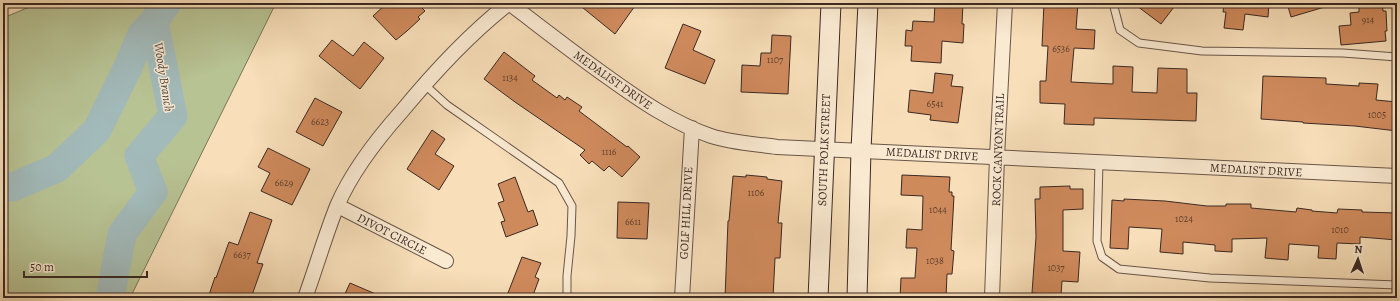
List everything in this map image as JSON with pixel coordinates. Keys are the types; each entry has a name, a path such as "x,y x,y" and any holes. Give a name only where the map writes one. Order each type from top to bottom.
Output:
{"main road":[{"name":"SOUTH POLK STREET","path":"818,298 831,3"},
{"path":"856,298 868,3"}],"street":[{"path":"305,298 338,206 350,182 369,154 387,128 434,72 485,22 509,3"},
{"name":"MEDALIST DRIVE","path":"509,3 584,61 666,117 713,136 744,143 777,147 1397,176"},
{"name":"ROCK CANYON TRAIL","path":"992,298 997,157 1005,3"},
{"name":"GOLF HILL DRIVE","path":"682,298 692,128"},
{"name":"DIVOT CIRCLE","path":"338,206 446,261"}],"lane":[{"path":"1113,3 1120,30 1139,43 1202,51 1343,53 1397,58"},
{"path":"424,84 447,105 474,122 505,147 559,183 572,206 567,298"},
{"path":"1099,162 1097,241 1102,257 1119,269 1210,278 1397,285"}],"green space":[{"path":"39,3 276,3 130,298 3,298 3,18"}],"building":[{"path":"387,3 417,3 425,11 418,17 420,19 396,40 373,16"},
{"path":"577,3 637,3 615,34"},
{"path":"935,3 963,3 963,43 942,41 941,63 911,61 912,46 905,46 906,30 912,31 913,21 934,22"},
{"path":"1044,3 1078,3 1076,29 1095,30 1094,49 1074,48 1071,82 1113,84 1113,66 1133,67 1132,92 1157,93 1158,68 1187,69 1187,93 1197,93 1196,121 1094,118 1094,125 1064,124 1065,104 1040,103 1040,81 1046,81 1048,46 1042,46"},
{"path":"1133,3 1177,3 1161,24"},
{"path":"1224,3 1269,3 1268,17 1245,14 1243,30 1224,28 1226,12 1223,12"},
{"path":"1287,3 1327,3 1328,6 1291,17"},
{"path":"1359,3 1382,3 1383,11 1386,11 1386,41 1341,45 1339,26 1351,25 1350,13 1359,12"},
{"path":"683,24 701,31 693,50 715,60 705,84 665,68"},
{"path":"772,35 791,36 788,94 741,92 742,65 760,66 761,53 771,53"},
{"path":"332,40 353,56 364,42 384,58 360,89 319,56"},
{"path":"504,52 535,76 532,80 557,98 559,95 565,100 567,97 582,107 579,111 627,147 628,146 640,157 622,177 609,166 604,171 592,161 589,164 580,155 585,150 484,79"},
{"path":"935,73 953,75 951,86 963,87 958,123 930,120 931,115 908,112 910,90 933,93"},
{"path":"1263,76 1326,78 1326,84 1359,86 1359,83 1378,84 1376,100 1397,102 1397,131 1355,126 1261,119"},
{"path":"315,98 342,112 323,146 296,132"},
{"path":"432,130 445,139 435,154 454,166 439,190 407,169"},
{"path":"268,148 310,169 292,205 261,191 270,173 258,167"},
{"path":"746,175 767,177 767,179 782,181 778,223 782,223 780,258 775,258 773,298 725,298 728,221 733,176 746,177"},
{"path":"902,175 950,177 949,192 952,192 952,196 954,196 951,250 954,251 952,274 947,274 946,298 900,298 901,278 915,278 917,248 906,248 907,229 922,230 923,196 901,195"},
{"path":"515,177 528,212 533,210 538,225 506,237 501,222 505,221 498,203 504,201 498,184"},
{"path":"1070,186 1070,189 1083,189 1083,209 1063,210 1063,251 1080,252 1078,282 1062,281 1061,295 1032,293 1036,237 1035,199 1040,199 1040,187"},
{"path":"1124,199 1165,201 1207,206 1251,204 1251,208 1296,212 1297,208 1337,213 1338,209 1362,210 1362,212 1397,213 1397,240 1360,237 1360,244 1337,243 1336,259 1318,258 1319,246 1289,244 1288,260 1265,258 1267,238 1232,239 1232,252 1215,251 1215,245 1183,242 1183,254 1160,252 1162,229 1129,227 1128,249 1110,248 1112,200 1124,201"},
{"path":"618,202 649,203 647,239 617,238"},
{"path":"250,212 272,220 257,263 263,264 251,298 219,298 209,295 229,242 238,245"},
{"path":"522,257 541,263 535,277 539,279 532,298 506,298"},
{"path":"350,283 385,298 343,298"}],"waterway":[{"path":"3,187 13,187 57,168 97,130 127,69 142,34 167,3"},
{"name":"Woody Branch","path":"110,298 122,234 153,192 139,156 173,116 154,21"}]}
